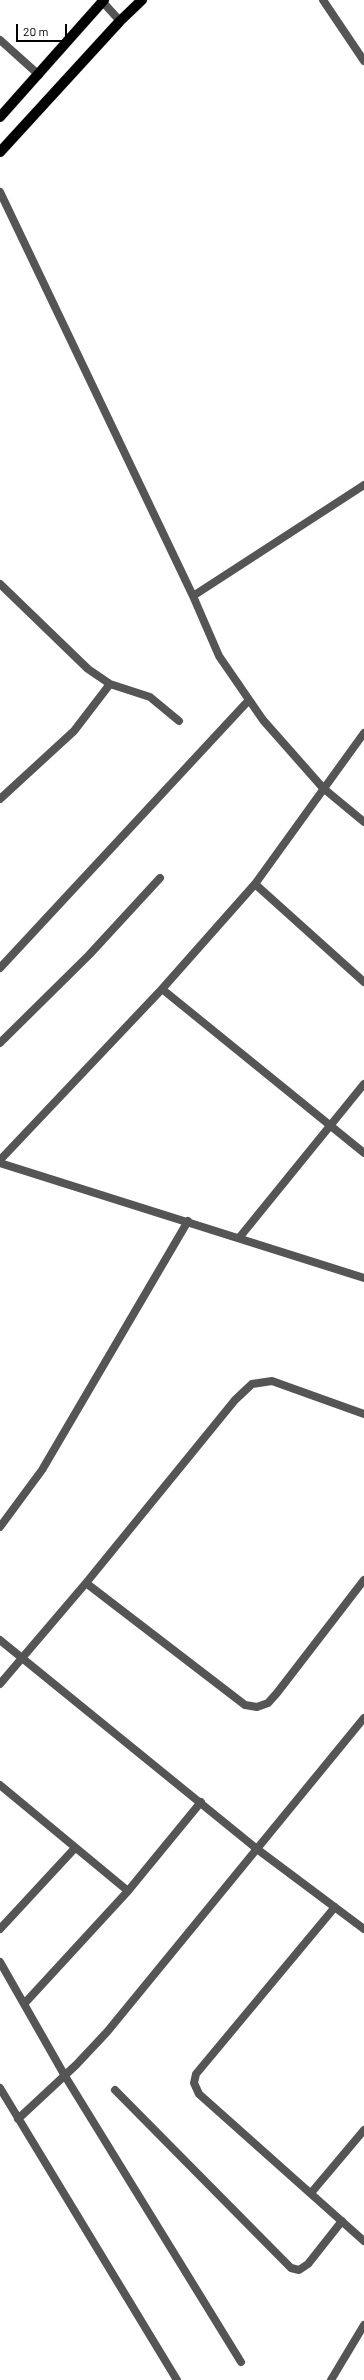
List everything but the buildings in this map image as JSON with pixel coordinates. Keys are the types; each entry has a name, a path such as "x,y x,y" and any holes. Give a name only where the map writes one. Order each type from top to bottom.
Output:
{"main road":[{"path":"0,118 103,0"},
{"path":"0,152 120,20 142,0"}],"street":[{"path":"103,0 120,20"},
{"path":"323,0 364,61"},
{"path":"0,40 39,75"},
{"path":"0,192 193,596 219,656 262,720 323,788 364,822"},
{"path":"193,596 364,485"},
{"path":"0,584 88,669 110,684 150,697 179,721"},
{"path":"0,799 74,731 97,704 110,684"},
{"path":"0,968 250,700"},
{"path":"0,1160 162,989 256,884 323,788 364,733"},
{"path":"0,1043 89,955 160,878"},
{"path":"256,884 364,982"},
{"path":"162,989 364,1153"},
{"path":"239,1238 364,1084"},
{"path":"0,1163 364,1278"},
{"path":"0,1527 42,1470 188,1222"},
{"path":"0,1684 86,1583 235,1400 252,1384 272,1381 364,1414"},
{"path":"86,1583 245,1705 258,1708 268,1703 277,1693 364,1580"},
{"path":"0,1640 257,1849 364,1929"},
{"path":"18,2119 65,2076 107,2032 364,1718"},
{"path":"0,1785 128,1891"},
{"path":"24,2004 128,1891 201,1802"},
{"path":"0,1929 75,1848"},
{"path":"335,1907 196,2074 194,2083 199,2094 364,2240"},
{"path":"0,1962 65,2076 241,2362"},
{"path":"0,2088 176,2380"},
{"path":"115,2090 291,2268 299,2270 308,2264 342,2221"},
{"path":"311,2193 364,2130"},
{"path":"331,2380 364,2325"}]}
